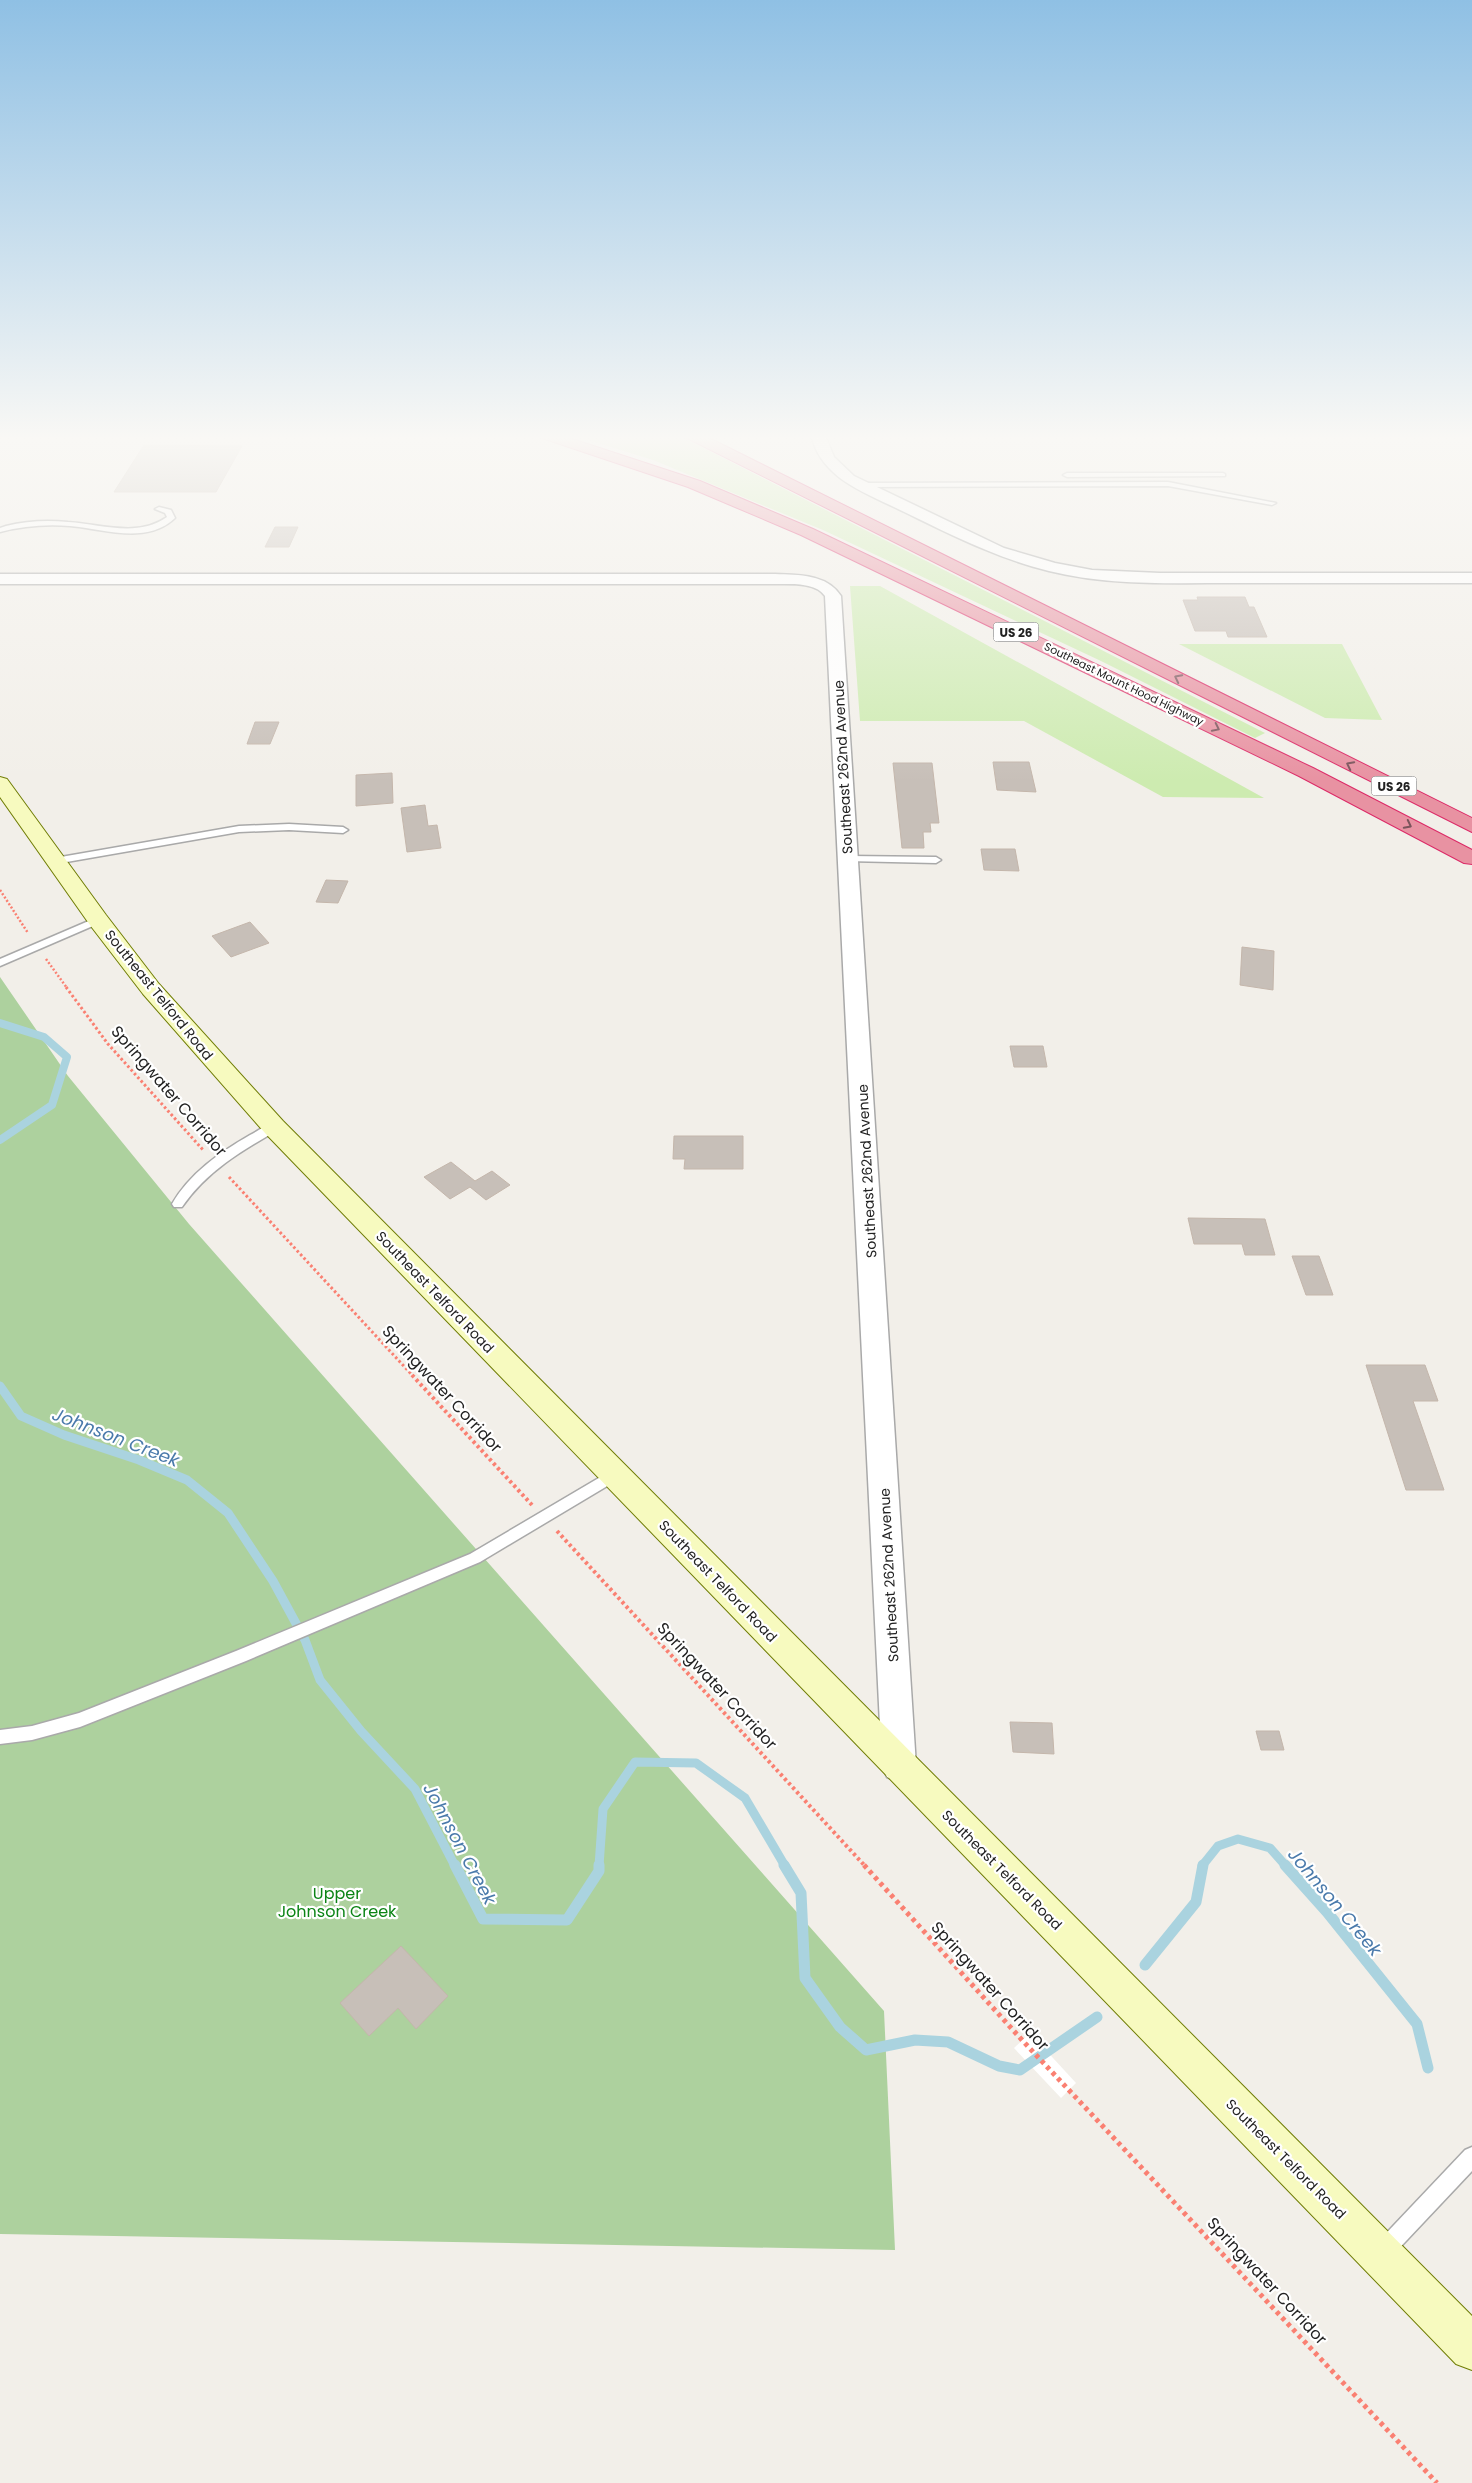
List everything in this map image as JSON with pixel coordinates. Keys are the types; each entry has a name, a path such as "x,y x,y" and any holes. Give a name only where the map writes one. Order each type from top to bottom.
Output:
{"highway":[{"name":"Southeast Mount Hood Highway","path":"843,551 1306,772 1472,858"},
{"name":"US 26","path":"925,551 1472,826"},
{"path":"1306,772 1422,814 1472,840"}],"street":[{"path":"998,551 1092,574 1150,577 1472,578"},
{"name":"Southeast 262nd Avenue","path":"0,579 775,579 819,584 828,588 833,596 849,859 899,1766"},
{"name":"Southeast Telford Road","path":"0,782 98,920 151,989 274,1127 1472,2348"}],"lane":[{"path":"55,861 240,830 289,827 343,830"},
{"path":"849,859 936,860"},
{"path":"0,963 98,920"},
{"path":"178,1204 198,1176 215,1162 274,1127"},
{"path":"0,1738 32,1733 80,1720 241,1656 474,1558 614,1475"},
{"path":"1380,2255 1472,2157"}],"path":[{"name":"Springwater Corridor","path":"0,890 108,1044 810,1806 1069,2091 1437,2483"}],"green space":[{"path":"867,551 906,551 1265,733 1255,738 1101,661"},
{"path":"850,586 880,586 1264,798 1163,797 1024,721 860,721"},
{"path":"1179,644 1342,644 1382,720 1325,718"},
{"name":"Upper Johnson Creek","path":"0,977 68,1076 189,1224 884,2011 895,2250 0,2234"}],"pier":[{"path":"1030,2033 1076,2083 1061,2098 1014,2048"}],"building":[{"path":"1197,597 1245,597 1249,607 1254,607 1267,637 1228,637 1226,631 1195,631 1183,600 1198,600"},
{"path":"255,722 279,722 270,744 247,744"},
{"path":"993,762 1029,762 1036,792 997,790"},
{"path":"893,763 932,763 939,823 930,823 931,832 923,832 924,848 902,848"},
{"path":"392,773 393,803 356,806 356,775"},
{"path":"425,805 428,826 437,825 441,848 407,852 401,808"},
{"path":"981,849 1015,849 1019,871 984,870"},
{"path":"326,880 348,881 338,903 316,902"},
{"path":"250,922 269,943 231,957 212,936"},
{"path":"1242,947 1274,951 1273,990 1240,985"},
{"path":"1010,1046 1043,1046 1047,1067 1014,1067"},
{"path":"674,1136 743,1136 743,1169 684,1169 685,1159 673,1159"},
{"path":"451,1162 475,1181 492,1171 510,1185 486,1200 470,1187 450,1199 424,1177"},
{"path":"1188,1218 1265,1219 1275,1255 1245,1255 1242,1244 1194,1244"},
{"path":"1292,1256 1319,1256 1333,1295 1306,1295"},
{"path":"1366,1365 1425,1365 1438,1401 1413,1401 1444,1490 1406,1490"},
{"path":"1010,1722 1052,1723 1054,1754 1013,1752"},
{"path":"1256,1731 1279,1731 1284,1750 1261,1750"},
{"path":"401,1946 448,1996 416,2029 398,2008 369,2036 340,2003"}],"waterway":[{"name":"Johnson Creek","path":"0,1023 44,1037 67,1057 52,1105 0,1140"},
{"name":"Johnson Creek","path":"0,1386 21,1416 64,1435 139,1460 187,1480 228,1513 273,1581 305,1640 320,1680 361,1731 415,1789 455,1866"},
{"name":"Johnson Creek","path":"599,1866 603,1809 635,1762 696,1763 745,1798 785,1866"},
{"name":"Johnson Creek","path":"1202,1866 1218,1846 1238,1839 1270,1848 1286,1866"},
{"name":"Johnson Creek","path":"455,1865 483,1919 567,1920 599,1871 599,1866"},
{"name":"Johnson Creek","path":"784,1865 801,1893 805,1978 840,2027 866,2050 915,2040 948,2042 999,2066 1020,2070 1097,2017"},
{"name":"Johnson Creek","path":"1145,1965 1196,1902 1203,1865"},
{"name":"Johnson Creek","path":"1285,1865 1327,1912 1417,2024 1428,2068"}]}
